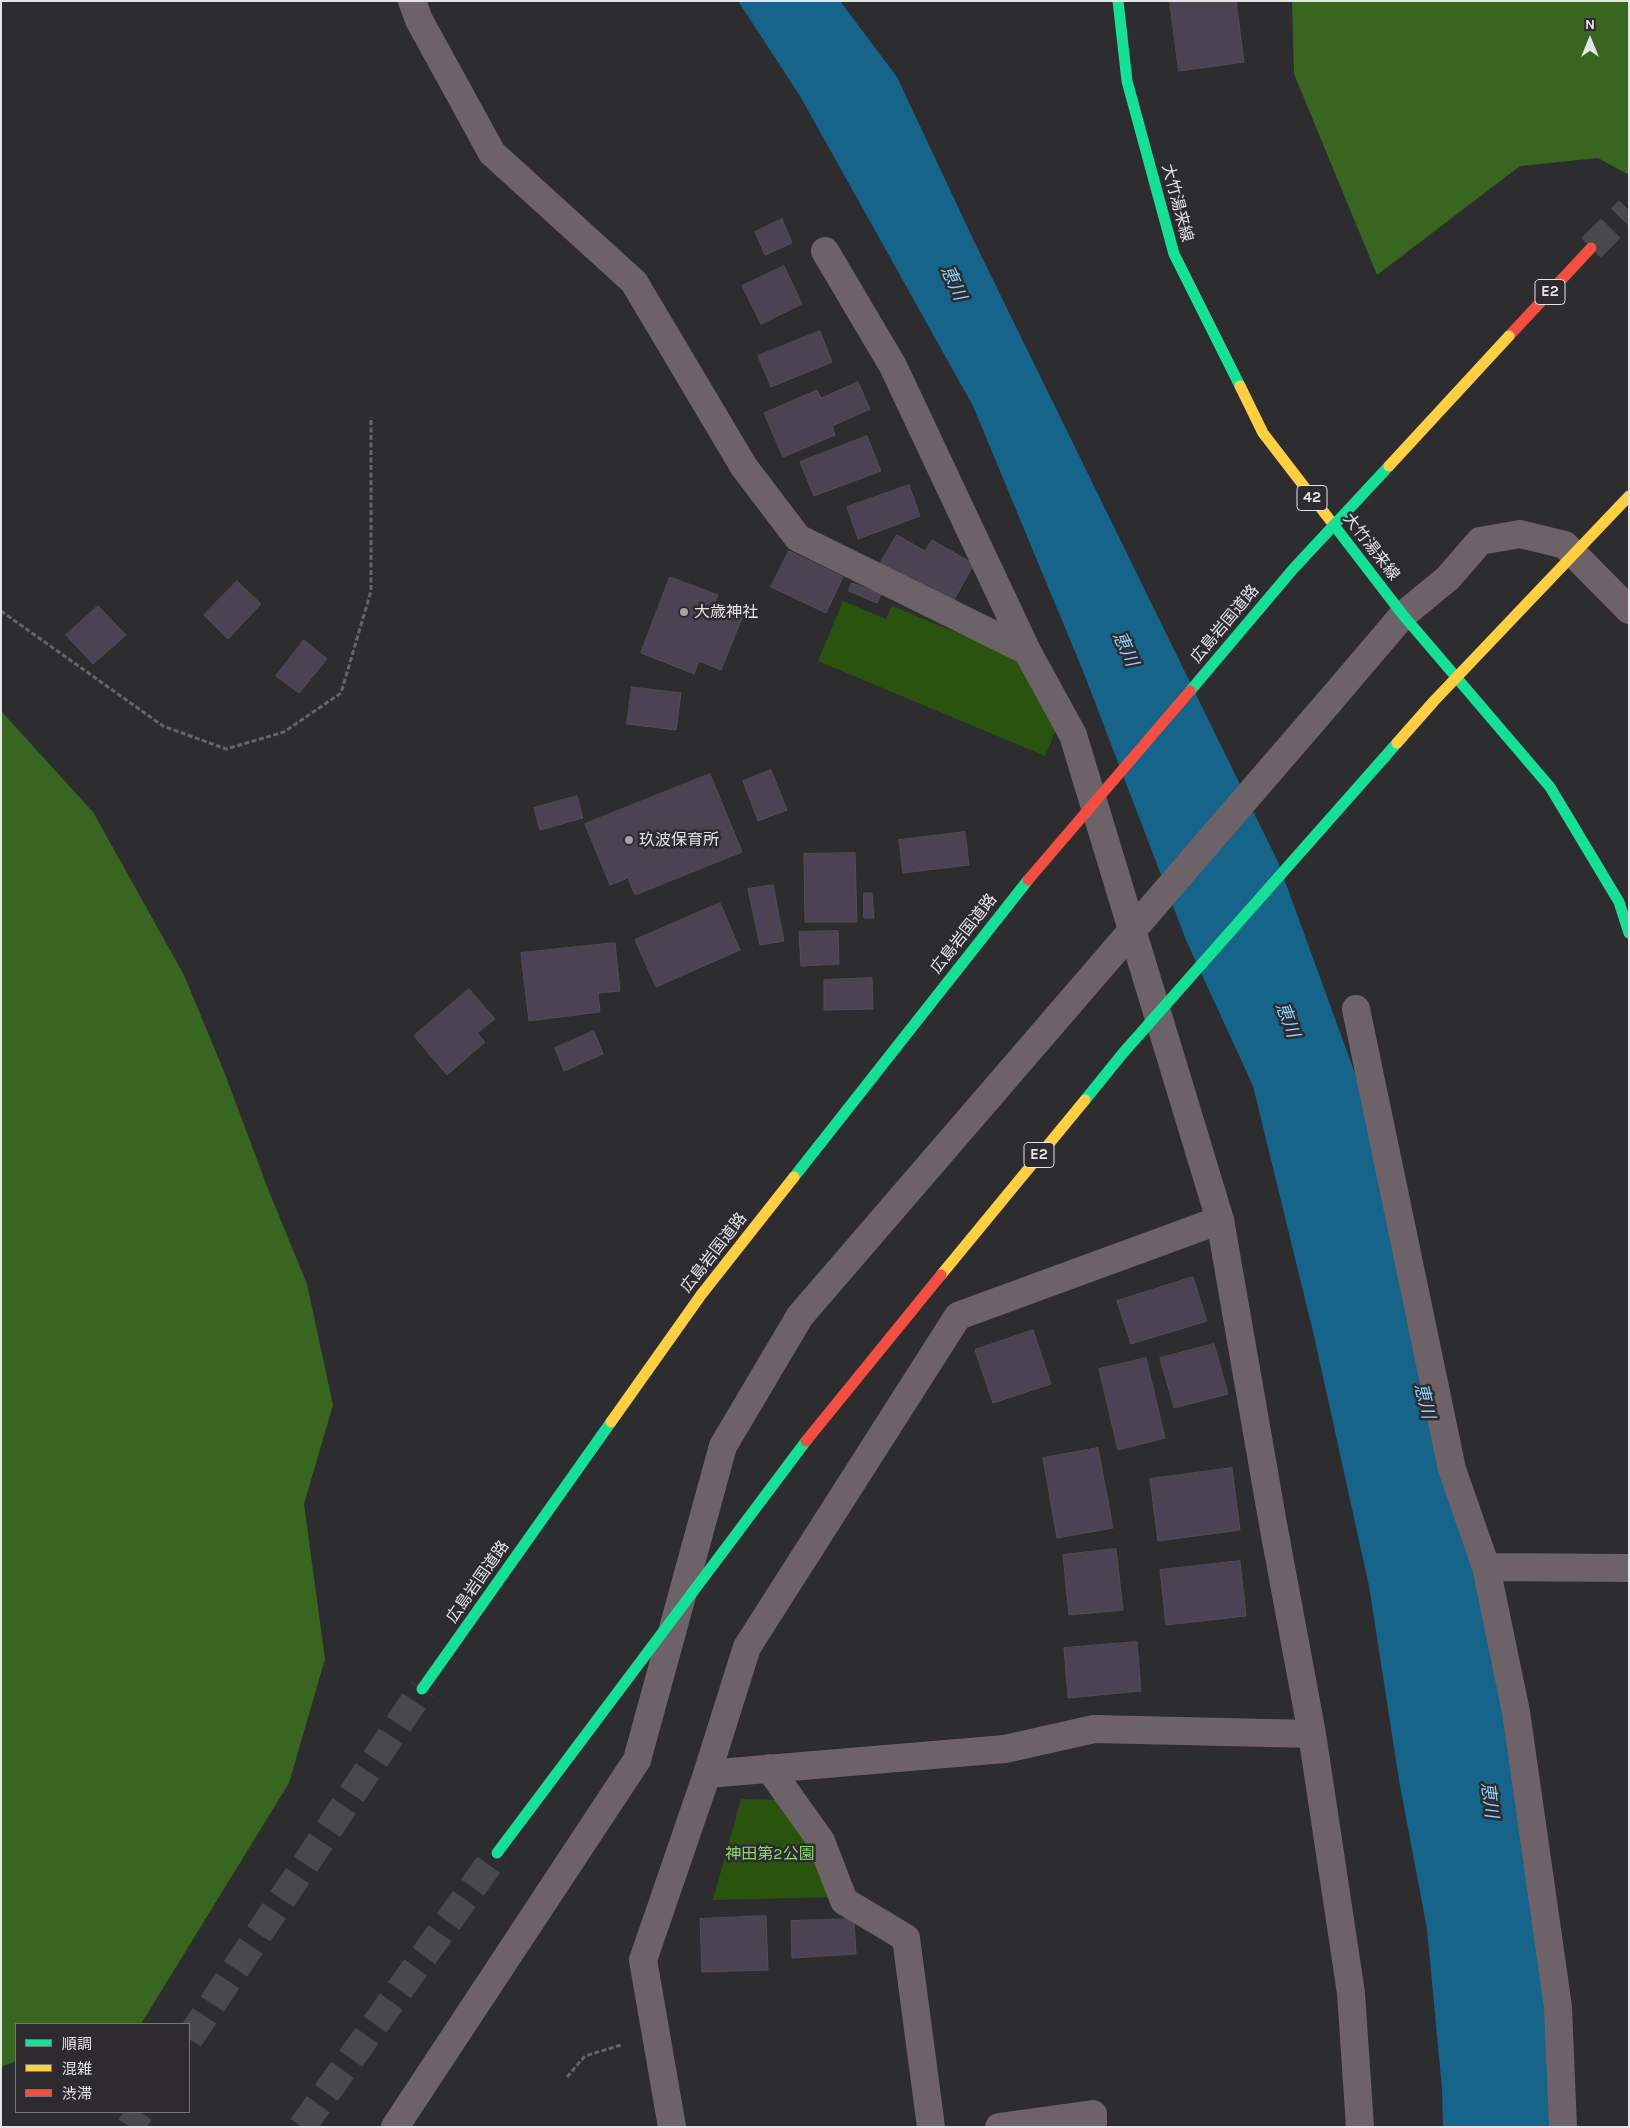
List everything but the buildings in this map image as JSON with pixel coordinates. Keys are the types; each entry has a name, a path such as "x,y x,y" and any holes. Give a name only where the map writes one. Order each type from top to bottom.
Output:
{"main road":[{"name":"大竹湯来線","path":"1118,1 1127,81 1174,254 1263,433 1403,616 1550,787 1619,902 1629,933"},
{"name":"広島岩国道路","path":"422,1689 701,1295 1008,904 1294,568 1592,248"},
{"name":"E2","path":"496,1853 813,1431 1122,1053 1434,700 1629,496"}],"street":[{"path":"412,1 420,20 492,153 634,282 744,467 798,538 1027,651"},
{"path":"825,250 893,366 1027,651 1073,735 1220,1220 1312,1734 1351,1993 1360,2127"},
{"path":"395,2127 636,1760 723,1446 800,1316 1403,616 1448,578 1480,541 1520,534 1565,545 1629,610"},
{"path":"1356,1010 1452,1469 1486,1567 1516,1712 1558,2007 1563,2127"},
{"path":"672,2127 643,1960 707,1774 747,1646 958,1316 1220,1220"},
{"path":"1486,1567 1629,1568"},
{"path":"707,1774 1006,1749 1094,1729 1312,1734"},
{"path":"769,1768 821,1841 844,1901 906,1938 931,2127"},
{"path":"999,2127 1092,2114 1093,2127"}],"path":[{"path":"1,611 163,726 226,749 284,732 341,693 371,591 371,417"},
{"path":"566,2077 585,2056 618,2047 654,2021"}],"green space":[{"path":"1292,1 1629,1 1629,175 1598,158 1520,166 1377,275 1294,74"},
{"path":"843,601 886,619 892,606 1021,659 1056,730 1045,756 818,661"},
{"path":"1,711 93,812 184,975 307,1284 333,1405 304,1504 325,1659 289,1783 142,2023 15,2023 15,2061 1,2067"},
{"name":"神田第2公園","path":"741,1799 780,1800 814,1839 834,1897 713,1900"}],"water":[{"name":"恵川","path":"738,1 840,1 897,77 974,241 1278,862 1369,1112 1522,1723 1552,1994 1551,2127 1443,2127 1442,2089 1427,1929 1399,1780 1369,1586 1314,1336 1253,1086 1186,940 1083,671 973,406 800,96"}],"tunnel":[{"path":"1591,248 1629,210"},
{"path":"190,2037 422,1689"},
{"path":"302,2127 497,1853"},
{"path":"130,2127 139,2113"}],"traffic: fast":[{"path":"1118,1 1127,81 1174,254 1240,386"},
{"path":"1190,691 1294,568 1389,466"},
{"path":"1333,524 1403,615 1550,787 1619,902 1629,933"},
{"path":"1085,1100 1123,1053 1397,743"},
{"path":"794,1177 1028,880"},
{"path":"422,1689 611,1422"},
{"path":"497,1853 806,1441"}],"traffic: slow":[{"path":"1389,466 1509,336"},
{"path":"1240,386 1263,433 1333,524"},
{"path":"1397,743 1434,701 1629,496"},
{"path":"941,1275 1085,1100"},
{"path":"611,1422 701,1295 794,1177"}],"traffic: jam":[{"path":"1509,336 1591,248"},
{"path":"1028,880 1190,691"},
{"path":"806,1441 941,1275"}],"place":[{"name":"大歳神社","path":"684,612"},
{"name":"玖波保育所","path":"629,840"}]}
